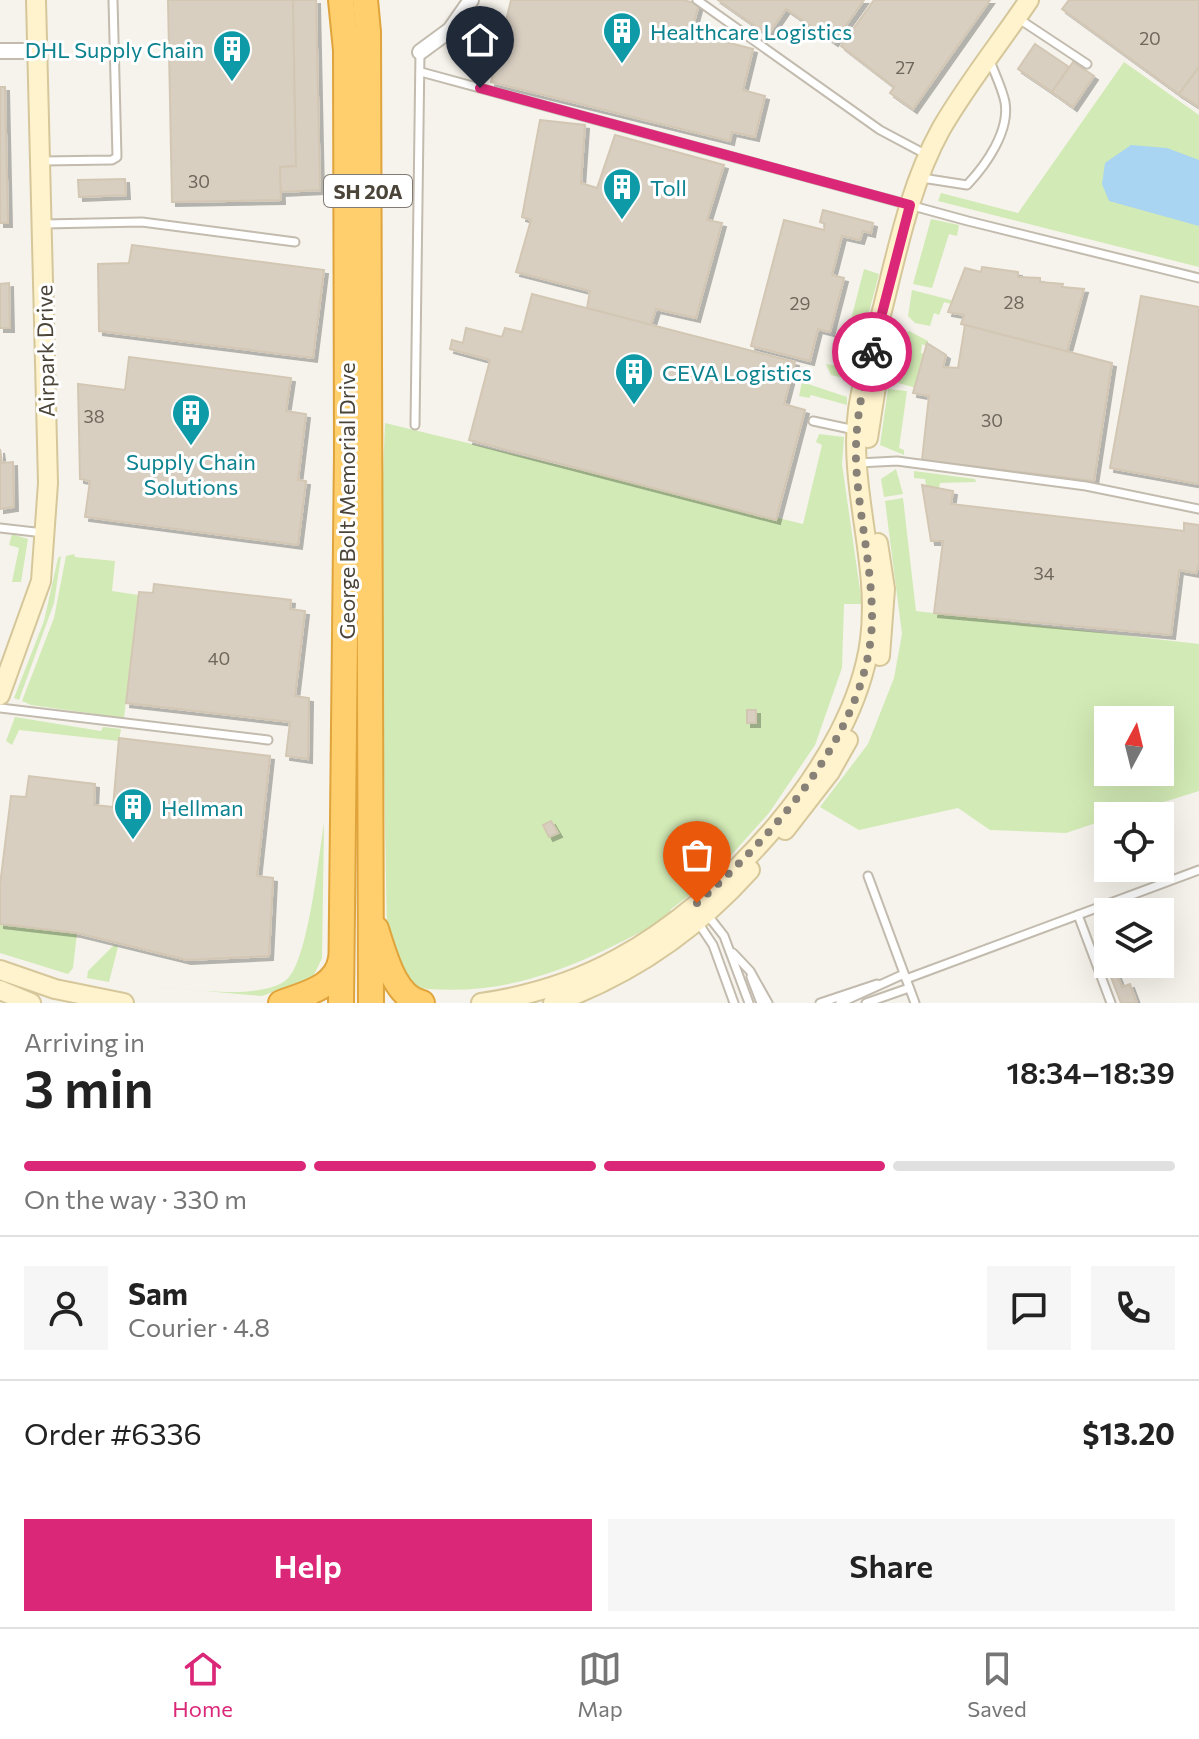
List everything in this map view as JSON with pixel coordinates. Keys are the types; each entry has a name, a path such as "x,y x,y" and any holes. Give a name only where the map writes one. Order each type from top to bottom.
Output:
{"highway":[{"name":"George Bolt Memorial Drive","path":"341,0 346,50 347,452 341,1003"},
{"name":"George Bolt Memorial Drive","path":"365,0 368,32 371,1003"},
{"path":"371,915 397,983 409,999 422,1003"},
{"path":"281,1003 328,983 337,973 341,956"}],"street":[{"name":"Airpark Drive","path":"0,695 41,581 46,533 36,0"},
{"path":"862,463 915,206 929,156 941,129 1029,0"},
{"path":"420,52 450,30 465,2"},
{"path":"0,51 38,51"},
{"path":"553,1003 586,997 636,965 697,912 806,806 830,772 864,707 878,667 885,608 857,431 866,375 915,206"},
{"path":"481,1003 542,990 594,971 697,912"},
{"path":"0,970 55,989 124,1003"},
{"path":"1,992 31,1003"}],"lane":[{"path":"40,161 112,160 117,157 113,0"},
{"path":"697,0 880,130 929,156"},
{"path":"1017,18 1087,64"},
{"path":"415,425 420,52"},
{"path":"922,178 967,185 985,166 1006,118 1005,101 989,59"},
{"path":"421,72 915,206 1199,278"},
{"path":"42,224 142,222 295,242"},
{"path":"813,421 857,431"},
{"path":"862,463 897,461 1086,486 1199,509"},
{"path":"0,528 46,533"},
{"path":"0,708 268,740"},
{"path":"820,1003 883,983 907,980 1199,870"},
{"path":"868,876 915,1003"},
{"path":"697,912 721,930 749,1003"},
{"path":"697,912 734,1000"},
{"path":"1078,915 1111,1003"},
{"path":"729,948 750,971 768,1003"},
{"path":"750,971 761,1003"},
{"path":"877,1003 907,980"},
{"path":"840,1003 883,983"},
{"path":"866,1003 887,997"}],"green space":[{"path":"1124,62 1199,115 1199,267 938,201 941,193 1018,213"},
{"path":"931,219 959,225 957,236 949,234 932,288 913,284"},
{"path":"864,269 879,274 851,380 831,375 826,364 839,366"},
{"path":"912,290 951,300 951,304 944,302 939,315 934,313 930,326 915,323 908,316"},
{"path":"909,331 928,341 928,347 922,344 921,353 925,354 917,388 890,381 903,333"},
{"path":"802,382 847,397 847,405 811,395 809,398 799,396"},
{"path":"888,389 907,391 899,448 904,450 904,455 880,445"},
{"path":"385,423 803,524 822,445 816,442 819,434 844,437 842,464 862,604 844,604 842,668 815,745 769,813 708,881 670,910 674,914 578,962 513,983 478,989 443,990 405,986 387,934 380,549"},
{"path":"896,469 903,494 884,497 881,479"},
{"path":"914,471 975,479 976,482 940,483 939,488 926,486 925,479 914,478"},
{"path":"903,498 916,611 1199,644 1199,791 1164,802 1094,802 1094,824 1066,833 990,830 958,808 859,830 820,807 868,744 894,678 902,634 885,501"},
{"path":"12,534 28,539 21,582 12,582 19,548 9,545"},
{"path":"74,554 75,557 115,561 112,591 138,595 124,718 31,705 22,701 54,618 66,556"},
{"path":"61,556 54,603 19,700 14,698 44,621"},
{"path":"15,717 101,731 103,727 121,729 119,741 19,730 12,745 6,741"},
{"path":"324,823 322,958 313,977 262,996 193,990 258,990 285,981 293,971 306,932"},
{"path":"0,924 77,933 73,968 68,974 0,953"},
{"path":"114,945 118,947 109,982 87,978 88,971"}],"water":[{"path":"1131,145 1167,148 1199,160 1199,226 1109,201 1102,184 1105,163"}],"building":[{"name":"DHL Supply Chain","path":"168,0 293,0 296,166 280,167 281,200 172,202"},
{"path":"293,0 316,0 320,190 281,192 280,167 296,166"},
{"name":"Healthcare Logistics","path":"511,0 683,0 699,4 691,33 753,49 743,90 765,96 755,137 732,132 730,141 491,82"},
{"path":"718,0 864,0 834,42 786,9 768,35"},
{"path":"874,0 990,0 913,109 890,93 894,87 841,46"},
{"path":"1069,0 1199,0 1199,67 1179,94 1062,9"},
{"path":"1035,44 1069,67 1052,92 1018,69"},
{"path":"1073,62 1094,76 1073,107 1052,92"},
{"path":"1199,67 1199,107 1179,94"},
{"path":"0,87 5,87 8,223 0,223"},
{"name":"Toll","path":"540,120 585,125 581,183 597,188 615,135 724,165 707,220 722,223 696,318 656,309 651,325 587,308 590,291 516,272 531,220 522,217"},
{"path":"125,179 126,195 79,197 78,180"},
{"path":"823,210 873,223 871,233 863,231 860,240 842,236 832,275 844,278 830,332 818,329 810,361 751,346 784,220 824,230 825,224 820,222"},
{"path":"132,245 324,270 313,358 99,331 98,264 129,263"},
{"path":"982,267 1018,272 1018,277 1040,278 1040,282 1084,289 1067,352 961,324 964,315 948,312 965,268 981,272"},
{"path":"9,283 10,328 0,328 0,284"},
{"name":"CEVA Logistics","path":"532,294 795,362 784,404 805,410 776,520 469,440 490,360 450,349 452,340 463,343 466,328 502,337 505,328 522,332"},
{"path":"1141,296 1199,307 1199,484 1110,468"},
{"path":"965,325 1112,363 1094,481 922,460 929,396 913,393 927,343 946,355 943,367 958,368"},
{"name":"Supply Chain Solutions","path":"129,357 291,378 286,411 306,414 298,480 306,481 298,545 85,517 90,481 80,479 78,384 125,390"},
{"path":"0,449 2,463 13,462 14,507 0,509"},
{"path":"922,485 953,491 951,504 1184,531 1184,523 1199,525 1199,564 1196,573 1179,570 1171,635 934,613 943,541 931,541"},
{"path":"154,584 291,600 290,609 305,611 295,696 309,698 308,759 286,756 290,722 126,703 139,592 153,593"},
{"path":"747,710 756,710 756,723 747,723"},
{"name":"Hellman","path":"119,738 270,756 257,876 273,878 269,956 187,960 77,933 0,924 0,885 11,796 26,797 29,776 95,784 94,805 113,807"},
{"path":"551,821 558,833 549,837 543,825"},
{"path":"1111,978 1118,978 1122,987 1130,984 1137,1003 1121,1003"}],"way so far":[{"path":"697,903 737,866 799,794 840,730 860,686 872,615 856,441 859,409 872,352"}],"place":[{"name":"Healthcare Logistics","path":"622,65"},
{"name":"DHL Supply Chain","path":"232,83"},
{"name":"Toll","path":"622,221"},
{"name":"CEVA Logistics","path":"634,406"},
{"name":"Supply Chain Solutions","path":"191,447"},
{"name":"Hellman","path":"133,841"}],"route":[{"path":"480,88 910,205 872,352"}]}
